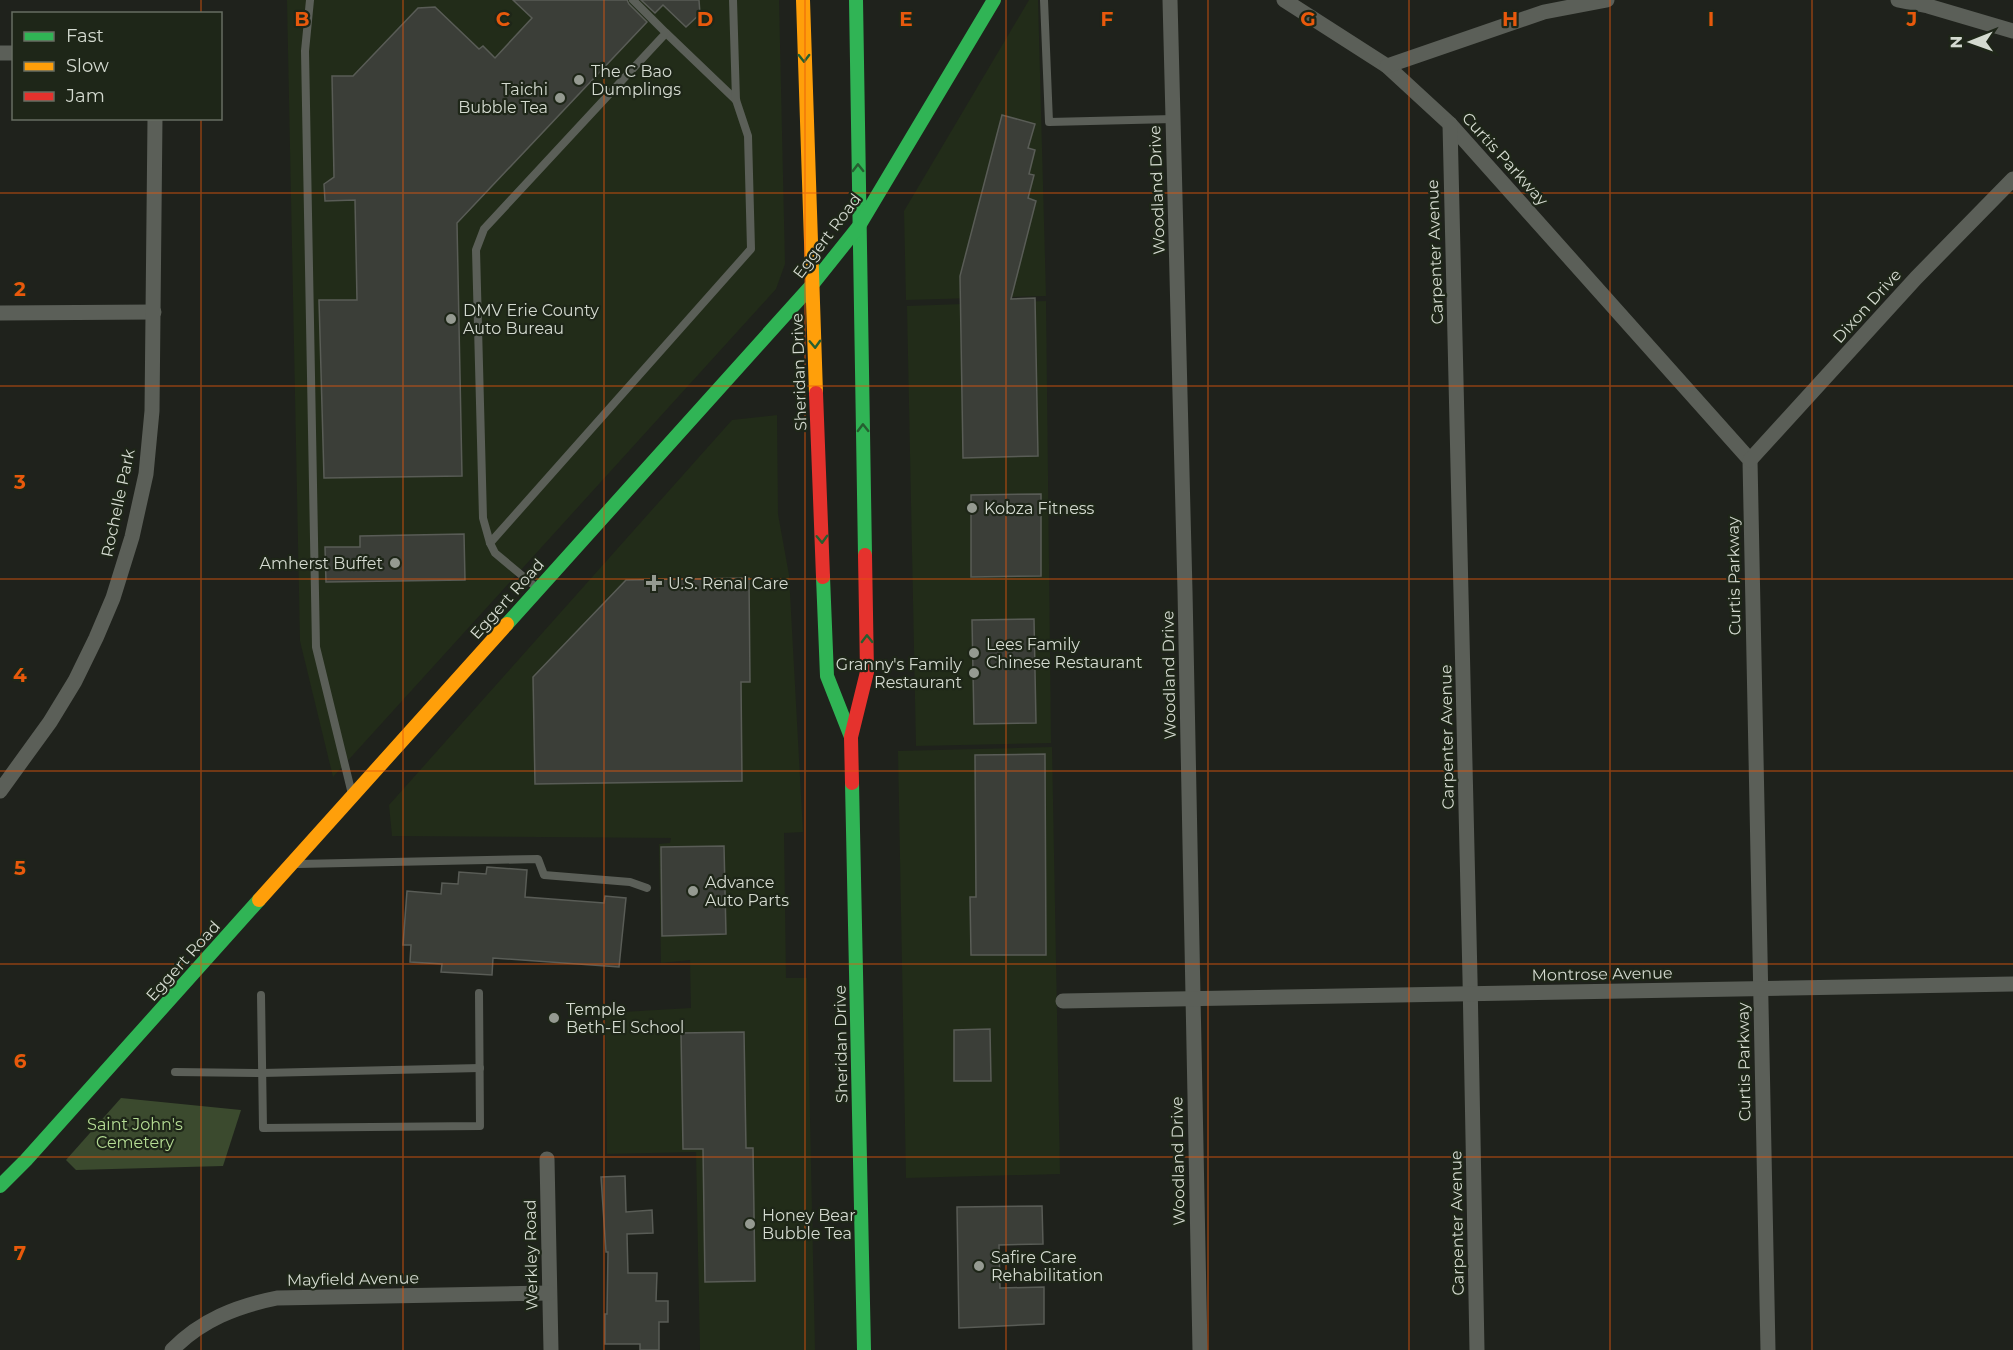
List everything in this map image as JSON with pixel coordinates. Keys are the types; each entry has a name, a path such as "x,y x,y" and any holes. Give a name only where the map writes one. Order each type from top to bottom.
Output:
{"main road":[{"name":"Sheridan Drive","path":"803,0 827,676 851,737"},
{"name":"Sheridan Drive","path":"856,0 867,672 851,737 864,1350"},
{"name":"Eggert Road","path":"0,1186 42,1143 812,285 859,226 994,0"}],"street":[{"name":"Woodland Drive","path":"1170,0 1185,591 1200,1350"},
{"name":"Curtis Parkway","path":"1284,0 1387,66 1450,124 1750,460 1768,1350"},
{"path":"1387,66 1544,12 1607,0"},
{"path":"1898,0 1928,6 2013,31"},
{"name":"Rochelle Park","path":"0,790 50,722 75,681 113,598 132,537 146,474 154,378 155,120"},
{"name":"Carpenter Avenue","path":"1450,124 1471,995 1477,1350"},
{"name":"Dixon Drive","path":"1750,460 1916,278 2013,179"},
{"path":"0,313 154,312"},
{"name":"Montrose Avenue","path":"1063,1001 2013,984"},
{"name":"Werkley Road","path":"547,1159 551,1350"},
{"name":"Mayfield Avenue","path":"172,1350 199,1327 225,1312 277,1298 549,1293"}],"lane":[{"path":"310,0 305,51 316,647 352,796"},
{"path":"633,0 736,100"},
{"path":"490,543 751,249 748,136 736,100 733,0"},
{"path":"1044,0 1049,122 1173,119"},
{"path":"538,589 495,553 483,518 476,250 484,229 666,33"},
{"path":"291,864 538,859 544,875 630,882 647,888"},
{"path":"261,995 263,1128 480,1126 479,993"},
{"path":"175,1072 262,1073 480,1068"}],"shaded area":[{"path":"287,0 779,0 785,264 776,289 333,777 300,641"},
{"path":"1029,0 1038,0 1046,296 906,300 904,211"},
{"path":"1046,301 1051,743 916,746 907,306"},
{"path":"777,415 778,514 789,575 803,832 784,833 786,978 807,978 815,1350 700,1350 696,1152 607,1154 605,1013 691,1008 690,960 661,963 659,844 670,843 671,838 392,836 389,805 732,420"},
{"path":"1052,747 1060,1174 906,1178 898,751"}],"green space":[{"name":"Saint John's Cemetery","path":"121,1098 241,1110 223,1166 76,1170 66,1160"}],"building":[{"path":"513,0 627,0 647,22 457,223 462,476 324,478 319,300 357,300 355,200 325,201 324,184 334,177 332,76 353,76 418,8 435,7 479,49 483,46 495,58 532,18"},
{"path":"641,0 699,0 700,14 686,27 663,5 655,13"},
{"path":"1002,115 1035,124 1028,148 1035,150 1029,174 1034,175 1028,198 1036,201 1011,299 1035,298 1038,456 963,458 960,276"},
{"path":"1041,494 1041,576 971,577 971,495"},
{"name":"Amherst Buffet","path":"464,534 465,580 326,582 325,547 360,547 360,536"},
{"path":"749,578 750,682 741,682 742,781 535,784 533,677 626,580"},
{"path":"1034,619 1036,723 974,724 972,620"},
{"path":"1045,754 1046,955 971,955 970,897 976,897 975,755"},
{"name":"Advance Auto Parts","path":"724,846 726,934 662,936 661,847"},
{"path":"487,867 527,870 525,897 604,903 605,896 626,898 619,967 493,958 492,975 441,972 442,964 410,962 411,945 403,945 407,891 441,894 442,883 458,884 459,872 486,874"},
{"path":"990,1029 991,1081 954,1081 954,1030"},
{"path":"744,1032 746,1148 753,1148 755,1281 705,1282 703,1149 683,1149 681,1033"},
{"path":"625,1176 626,1212 652,1210 653,1233 627,1234 628,1273 657,1273 656,1301 668,1301 668,1322 659,1322 659,1350 640,1350 640,1344 605,1344 608,1252 606,1252 601,1177"},
{"name":"Safire Care Rehabilitation","path":"1042,1206 1043,1244 999,1245 1000,1288 1044,1287 1044,1324 959,1328 957,1207"}],"traffic: fast":[{"path":"856,0 865,555"},
{"path":"507,624 812,285 859,226 994,0"},
{"path":"823,577 827,676 851,737"},
{"path":"852,783 864,1350"},
{"path":"0,1186 26,1160 259,900"}],"traffic: slow":[{"path":"803,0 816,393"},
{"path":"259,900 507,624"}],"traffic: jam":[{"path":"816,393 823,577"},
{"path":"852,783 851,737 867,672 865,555"}],"place":[{"name":"The C Bao Dumplings","path":"579,80"},
{"name":"Taichi Bubble Tea","path":"560,98"},
{"name":"DMV Erie County Auto Bureau","path":"451,319"},
{"name":"Kobza Fitness","path":"972,508"},
{"name":"Amherst Buffet","path":"395,563"},
{"name":"U.S. Renal Care","path":"654,583"},
{"name":"Lees Family Chinese Restaurant","path":"974,653"},
{"name":"Granny's Family Restaurant","path":"974,673"},
{"name":"Advance Auto Parts","path":"693,891"},
{"name":"Temple Beth-El School","path":"554,1018"},
{"name":"Honey Bear Bubble Tea","path":"750,1224"},
{"name":"Safire Care Rehabilitation","path":"979,1266"}]}
